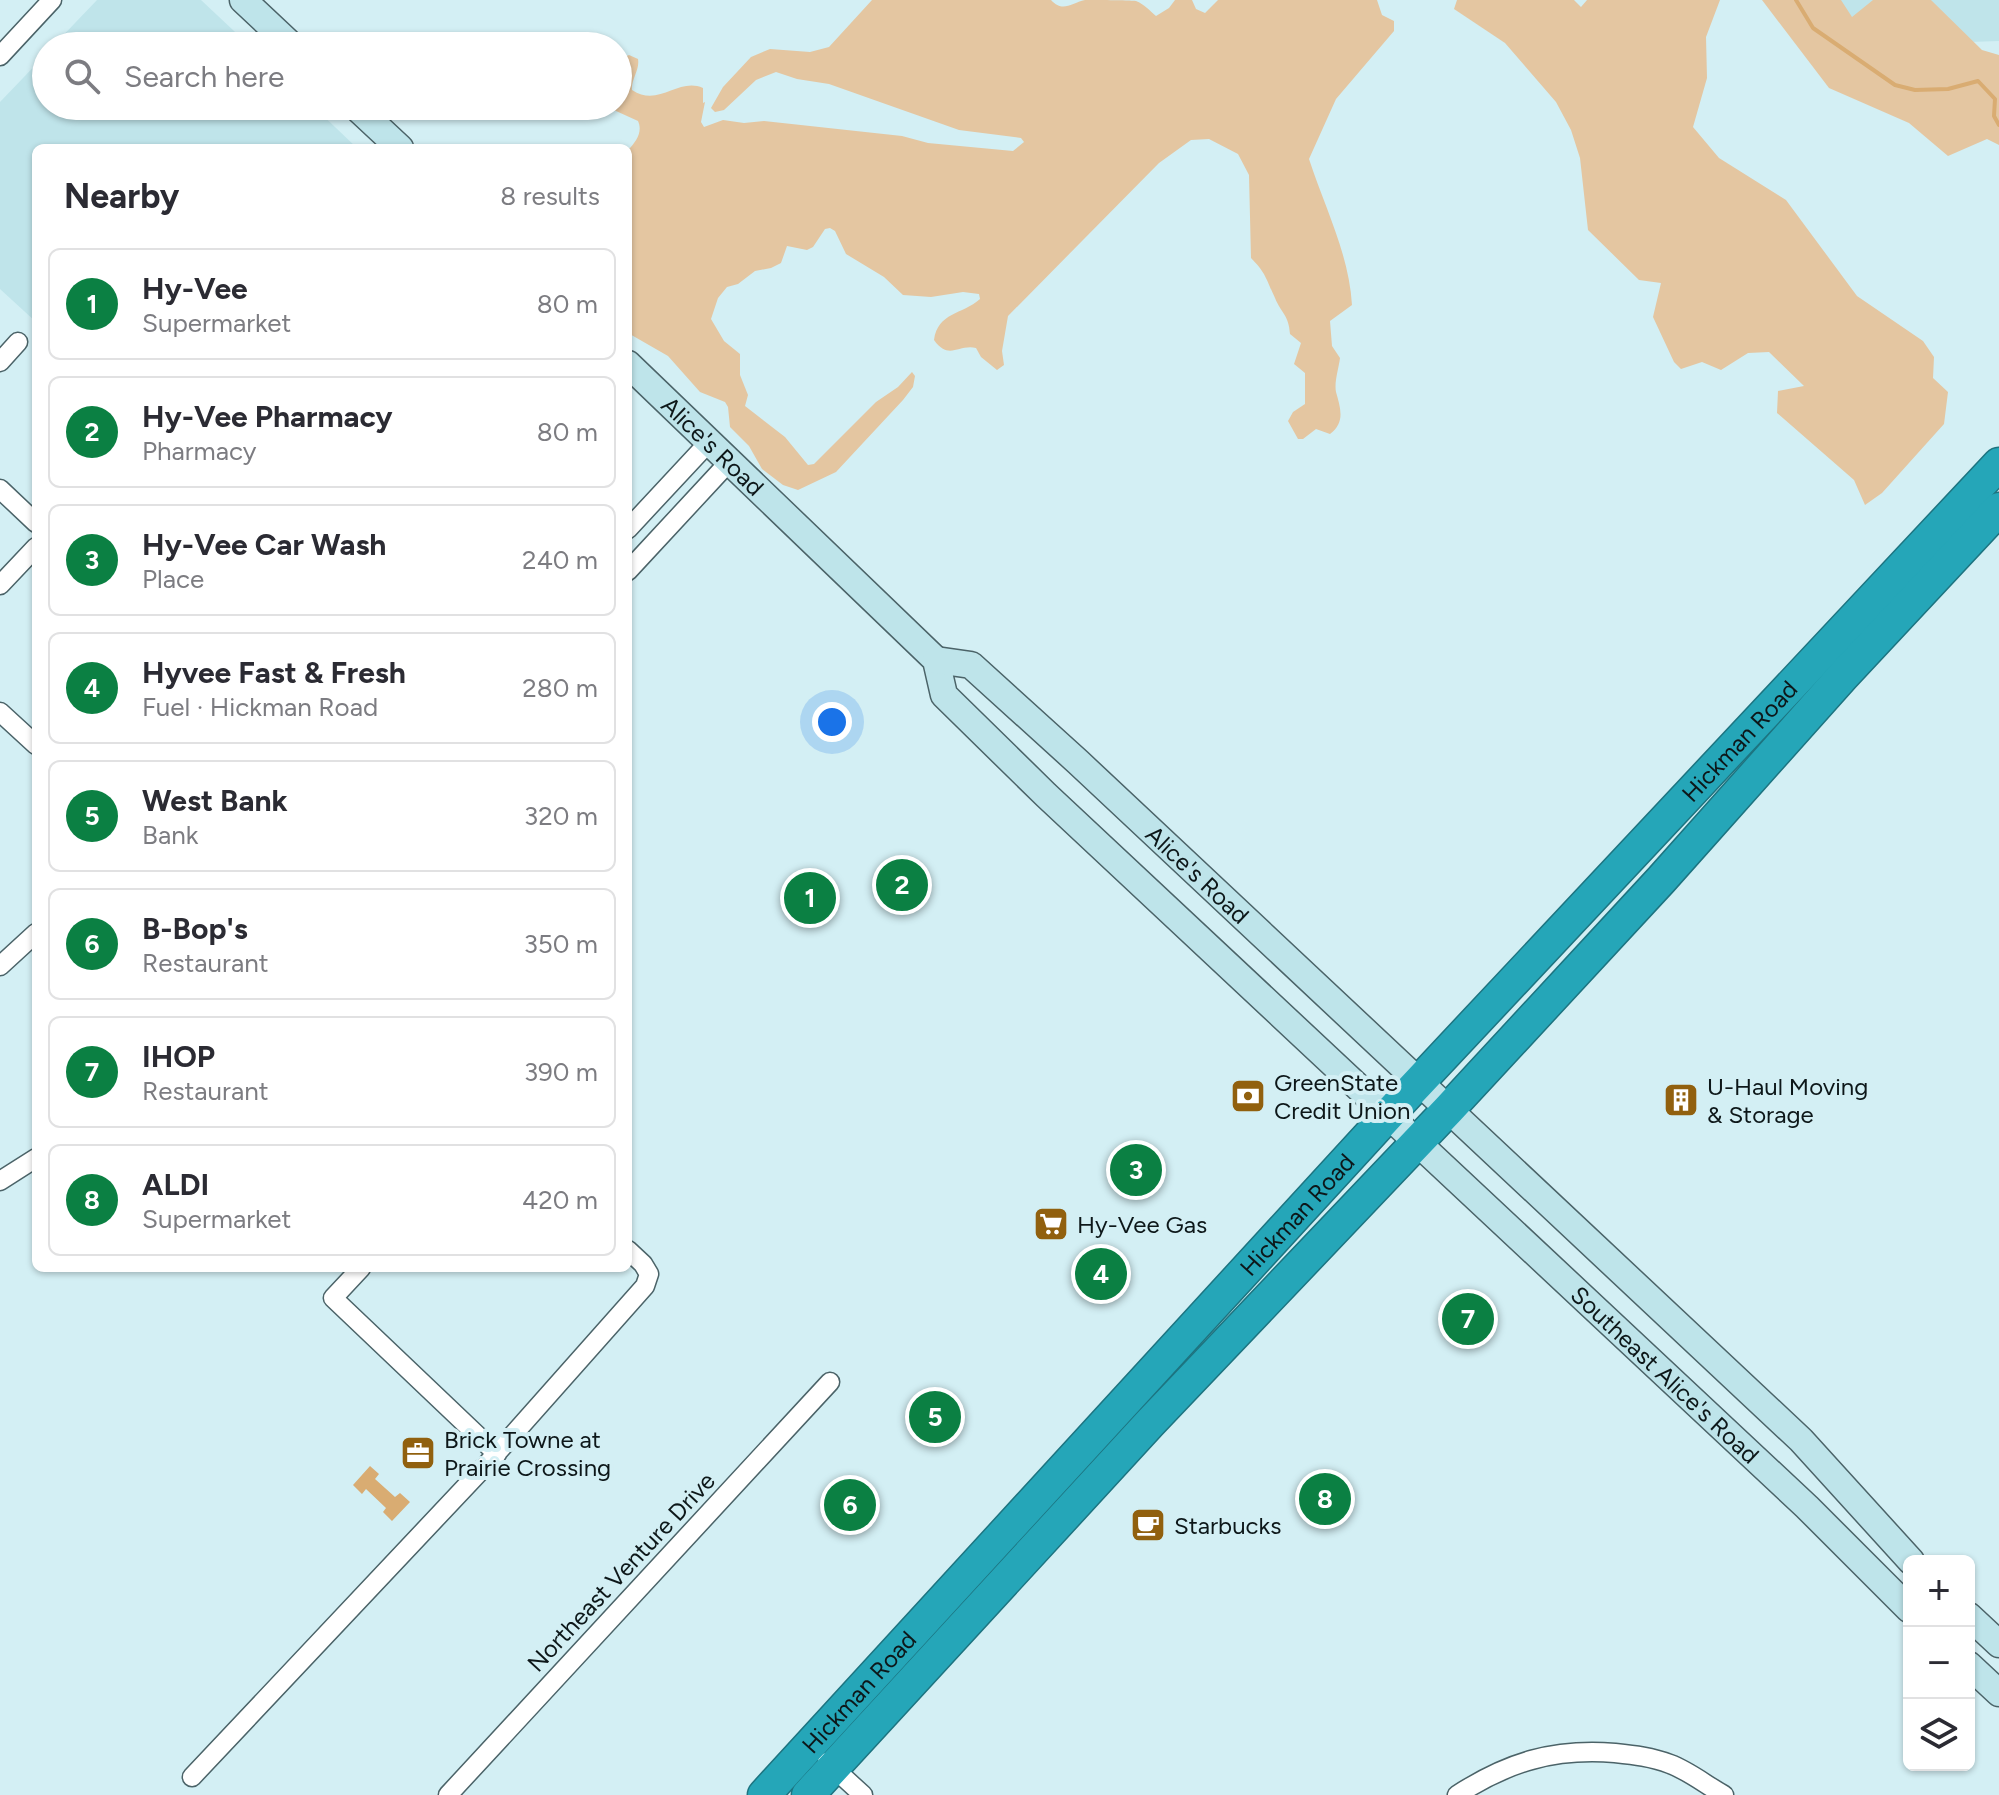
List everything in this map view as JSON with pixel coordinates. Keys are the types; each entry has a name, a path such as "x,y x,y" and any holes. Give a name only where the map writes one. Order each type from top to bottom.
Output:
{"highway":[{"name":"Hickman Road","path":"764,1795 1388,1115 1999,464"},
{"path":"1883,634 1882,622 1890,603 1999,483"},
{"name":"Hickman Road","path":"808,1795 1150,1423 1448,1110 1999,509"}],"main road":[{"path":"243,0 277,32"},
{"path":"370,120 396,144"},
{"name":"Alice's Road","path":"632,368 936,660 944,695 1046,795 1417,1142"},
{"name":"Alice's Road","path":"936,660 971,665 1448,1110"},
{"name":"Southeast Alice's Road","path":"1448,1110 1801,1440 1906,1555"},
{"name":"Southeast Alice's Road","path":"1417,1142 1807,1507 1903,1603"},
{"path":"1975,1622 1999,1644"},
{"path":"1975,1671 1999,1693"}],"street":[{"path":"0,56 52,0"},
{"path":"0,362 18,342"},
{"path":"632,525 710,441"},
{"path":"632,567 730,461"},
{"path":"0,489 32,519"},
{"path":"0,585 32,551"},
{"path":"0,712 32,741"},
{"path":"0,966 32,937"},
{"path":"0,1181 32,1161"},
{"path":"192,1777 497,1454 645,1286 649,1274 632,1254"},
{"path":"357,1272 333,1298 497,1454"},
{"name":"Northeast Venture Drive","path":"448,1795 830,1382"},
{"path":"810,1745 863,1795"},
{"path":"1457,1795 1490,1775 1519,1763 1559,1752 1584,1751 1640,1756 1671,1764 1724,1795"}],"shaded area":[{"path":"97,0 201,0 235,32 66,32"},
{"path":"872,0 1051,0 1063,7 1085,0 1136,1 1156,16 1175,0 1192,0 1196,9 1205,13 1218,0 1377,0 1382,15 1394,21 1394,31 1336,99 1309,159 1341,249 1352,305 1330,321 1332,346 1340,358 1336,388 1340,419 1335,429 1330,434 1316,429 1303,439 1298,439 1288,421 1293,412 1305,404 1305,373 1294,364 1301,343 1290,334 1286,318 1265,276 1251,258 1249,175 1238,154 1209,139 1191,140 1159,163 1008,316 1002,351 1004,365 997,370 981,357 976,348 949,351 934,340 940,324 980,299 979,294 903,295 884,277 846,254 835,231 830,228 825,229 813,247 807,250 787,246 781,263 755,271 738,284 727,287 718,298 711,319 724,341 740,354 740,375 748,395 745,406 785,437 808,465 814,464 876,402 898,387 912,372 915,376 913,387 903,400 836,472 798,490 783,485 762,469 749,446 730,427 725,402 700,392 668,356 632,335 632,146 640,129 638,121 632,118 632,90 651,96 685,86 703,88 705,102 701,122 704,127 723,120 744,123 764,121 1013,151 1024,142 1021,138 959,130 829,84 776,72 756,80 724,110 715,112 711,108 723,87 751,57 770,49 810,52 829,47"},
{"path":"1457,0 1574,0 1581,7 1587,0 1720,0 1706,37 1707,78 1693,127 1719,158 1786,200 1857,296 1923,341 1934,357 1933,378 1948,392 1944,424 1882,493 1865,505 1854,480 1777,413 1778,391 1804,386 1769,352 1748,353 1721,370 1702,362 1681,369 1674,362 1653,317 1661,283 1639,280 1588,230 1580,158 1571,130 1556,102 1505,43 1454,9"},
{"path":"1762,0 1841,0 1852,17 1873,0 1931,0 1982,50 1999,55 1999,145 1987,139 1948,156 1909,123 1829,88"},
{"path":"1834,0 1999,0 1999,41 1880,45"},
{"path":"632,56 638,59 632,90"},
{"path":"32,69 32,120 328,120 353,144 32,144 32,318 0,289 0,102"},
{"path":"370,1466 379,1474 375,1479 395,1497 400,1493 410,1502 392,1521 383,1512 386,1508 366,1489 362,1494 353,1485"}],"waterway":[{"path":"1796,0 1813,28 1895,85 1915,90 1948,89 1978,81 1995,99 1994,116 1999,125"}],"place":[{"name":"Hy-Vee Pharmacy","path":"902,885"},
{"name":"Hy-Vee","path":"810,898"},
{"name":"GreenState Credit Union","path":"1248,1096"},
{"name":"U-Haul Moving & Storage","path":"1681,1100"},
{"name":"Hy-Vee Car Wash","path":"1136,1170"},
{"name":"Hy-Vee Gas","path":"1051,1224"},
{"name":"Hyvee Fast & Fresh","path":"1101,1274"},
{"name":"IHOP","path":"1468,1319"},
{"name":"West Bank","path":"935,1417"},
{"name":"Brick Towne at Prairie Crossing","path":"418,1453"},
{"name":"ALDI","path":"1325,1499"},
{"name":"B-Bop's","path":"850,1505"},
{"name":"Starbucks","path":"1148,1525"}]}
